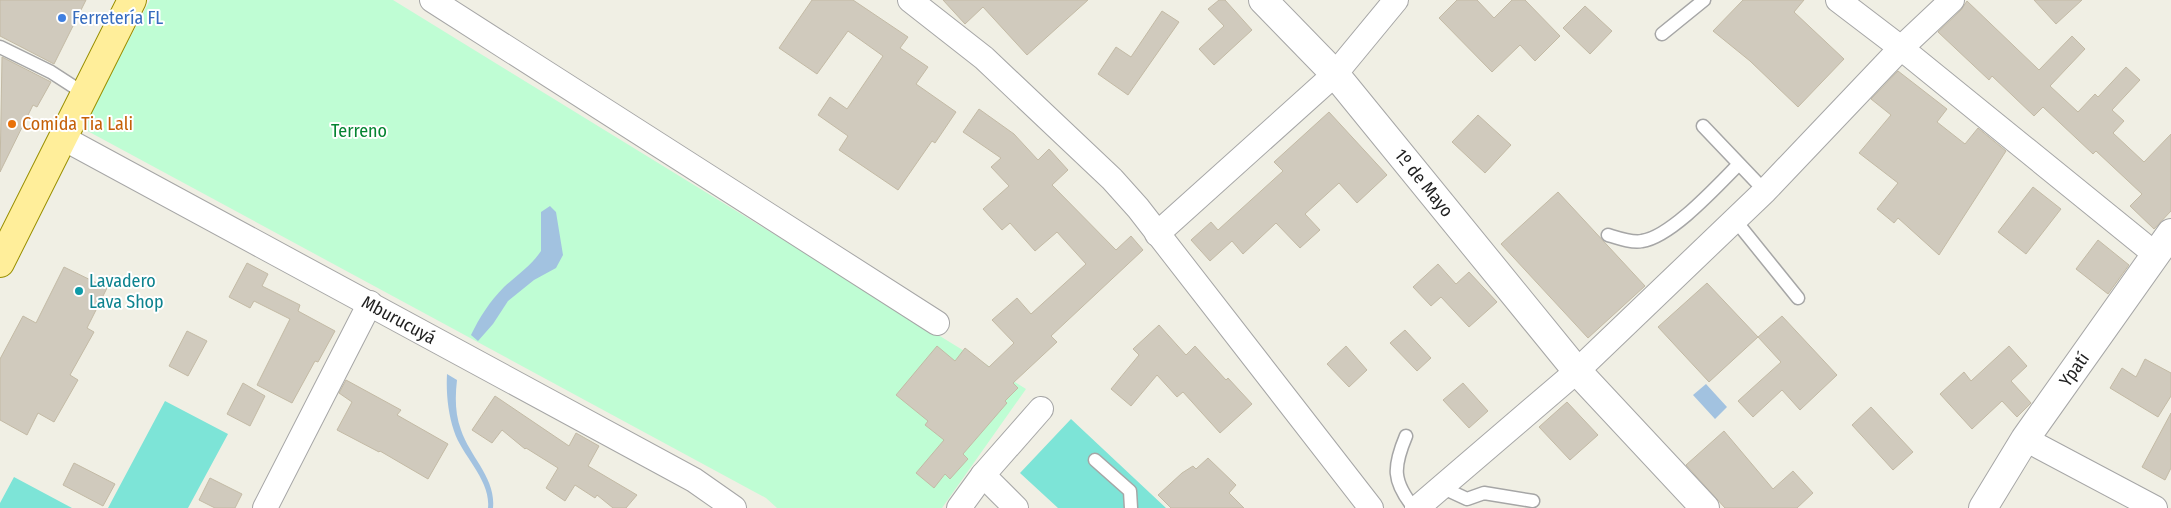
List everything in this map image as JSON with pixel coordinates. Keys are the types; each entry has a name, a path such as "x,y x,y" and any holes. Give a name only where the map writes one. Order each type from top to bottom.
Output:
{"main road":[{"path":"0,263 132,0"}],"street":[{"path":"432,0 938,323"},
{"path":"910,0 991,64 1112,179 1138,208 1371,508"},
{"name":"1º de Mayo","path":"1263,0 1335,74 1577,371 1705,508"},
{"path":"1157,234 1335,74 1396,0"},
{"path":"1838,0 1901,48 2167,239"},
{"path":"1415,508 1577,371 1735,220 1901,48 1952,0"},
{"name":"Mburucuyá","path":"63,138 694,480 733,508"},
{"name":"Ypatí","path":"1983,508 2025,439 2167,239"},
{"path":"266,508 370,303"},
{"path":"959,508 983,475 1041,409"},
{"path":"2025,439 2155,508"},
{"path":"983,475 1016,508"}],"lane":[{"path":"1662,34 1704,0"},
{"path":"0,47 51,72 85,94"},
{"path":"1703,126 1764,191"},
{"path":"1608,235 1642,241 1661,232 1687,214 1740,164"},
{"path":"1735,220 1798,298"},
{"path":"1406,436 1400,450 1395,474 1403,494 1415,508"},
{"path":"1095,460 1130,492 1131,508"},
{"path":"1441,487 1466,500 1484,493 1533,501"}],"green space":[{"name":"Terreno","path":"150,0 393,0 1026,389 942,508 777,508 766,498 82,128"}],"shaded area":[{"path":"550,206 556,212 563,255 556,268 534,280 508,301 493,324 478,341 471,335 485,310 499,292 528,266 541,251 541,212"},
{"path":"447,374 457,380 456,405 459,424 465,440 487,477 493,497 493,508 488,508 488,498 481,478 454,431 448,403"},
{"path":"1706,384 1727,407 1715,419 1693,395"},
{"path":"165,401 228,434 188,508 108,508"},
{"path":"1071,419 1166,508 1058,508 1020,473"},
{"path":"14,477 72,508 0,508 0,503"}],"building":[{"path":"0,0 86,0 54,64 0,36"},
{"path":"812,0 853,0 908,37 900,48 928,67 916,84 956,112 935,143 932,141 898,190 839,150 848,136 818,115 830,97 847,109 883,56 848,31 817,74 779,48"},
{"path":"943,0 1088,0 1027,55 983,7 965,24"},
{"path":"1219,0 1225,0 1252,30 1214,65 1199,49 1224,26 1208,9"},
{"path":"1457,0 1477,0 1494,18 1512,0 1525,0 1560,36 1535,61 1520,45 1492,72 1439,18"},
{"path":"1743,0 1804,0 1794,12 1844,59 1798,107 1750,61 1713,31"},
{"path":"2034,0 2082,0 2056,24"},
{"path":"1967,1 2039,70 2072,36 2085,49 2050,86 2078,112 2095,94 2098,97 2126,67 2140,80 2112,110 2124,121 2113,133 2144,162 2171,134 2171,211 2154,229 2130,206 2142,194 2096,151 2093,154 2043,107 2034,116 1992,76 1989,80 1938,32 1961,10"},
{"path":"1585,6 1612,31 1590,54 1563,28"},
{"path":"1162,11 1179,22 1128,95 1098,74 1116,47 1131,57"},
{"path":"2,57 51,82 37,107 33,105 0,172"},
{"path":"1898,71 1947,109 1937,122 1965,144 1978,128 2006,151 1939,255 1898,218 1894,223 1877,209 1898,183 1859,153 1891,115 1871,99"},
{"path":"979,109 1014,134 1038,160 1049,149 1068,170 1052,185 1116,250 1131,236 1143,250 1051,336 1057,342 1013,383 1018,388 1005,401 1007,403 963,454 968,459 950,479 945,474 934,488 916,473 944,440 925,425 928,421 896,395 937,346 955,361 965,348 989,367 1014,343 992,320 1017,298 1031,314 1086,264 1057,232 1035,251 1010,223 1002,230 983,209 1009,186 991,167 1001,158 963,132"},
{"path":"1329,112 1387,175 1357,203 1339,183 1305,214 1320,230 1300,248 1276,223 1243,254 1232,241 1210,261 1191,240 1211,222 1218,230 1283,171 1274,162"},
{"path":"1478,115 1511,145 1485,173 1452,142"},
{"path":"2033,187 2061,209 2026,254 1998,232"},
{"path":"1558,192 1645,286 1588,338 1501,244"},
{"path":"2098,240 2129,265 2108,294 2076,269"},
{"path":"247,263 268,274 262,286 300,305 298,311 335,331 318,362 315,361 292,403 257,385 290,319 254,301 250,308 229,297"},
{"path":"1438,264 1456,284 1469,272 1497,302 1469,327 1441,297 1431,306 1413,287"},
{"path":"64,267 107,288 87,328 94,332 70,375 78,380 54,422 38,413 27,435 0,420 0,359 23,316 36,323"},
{"path":"1707,283 1758,337 1709,382 1658,327"},
{"path":"1782,316 1837,375 1800,410 1782,390 1753,417 1738,401 1781,362 1758,337"},
{"path":"1159,325 1186,355 1195,346 1226,380 1228,378 1252,404 1220,433 1183,392 1177,397 1157,375 1131,406 1111,389 1139,355 1133,349"},
{"path":"1405,330 1431,358 1417,371 1390,343"},
{"path":"187,331 207,341 188,376 169,366"},
{"path":"1346,346 1367,370 1349,387 1327,364"},
{"path":"2009,346 2027,366 2011,381 2031,403 2017,417 2002,401 1972,429 1940,394 1964,372 1971,381"},
{"path":"2145,359 2171,373 2171,396 2158,417 2110,388 2122,368 2136,377"},
{"path":"346,380 401,410 397,415 448,444 428,479 380,451 337,430 352,402 339,393"},
{"path":"243,383 265,396 250,426 227,414"},
{"path":"1463,383 1488,411 1469,428 1443,400"},
{"path":"495,396 569,446 576,433 599,446 588,466 637,495 626,508 613,508 597,495 595,498 575,485 565,501 546,488 558,468 525,449 502,430 492,443 472,430"},
{"path":"1567,402 1598,435 1570,460 1539,427"},
{"path":"1871,407 1913,452 1893,470 1852,425"},
{"path":"2171,413 2171,468 2165,480 2142,467"},
{"path":"1724,431 1773,489 1793,471 1813,493 1797,508 1725,508 1686,465"},
{"path":"1208,458 1236,485 1229,493 1244,508 1171,508 1158,495 1182,473 1193,466 1196,469"},
{"path":"74,463 115,484 103,506 63,485"},
{"path":"210,478 242,494 235,508 215,508 199,500"}],"place":[{"name":"Ferretería FL","path":"62,18"},
{"name":"Comida Tia Lali","path":"12,124"},
{"name":"Lavadero Lava Shop","path":"79,291"}]}
